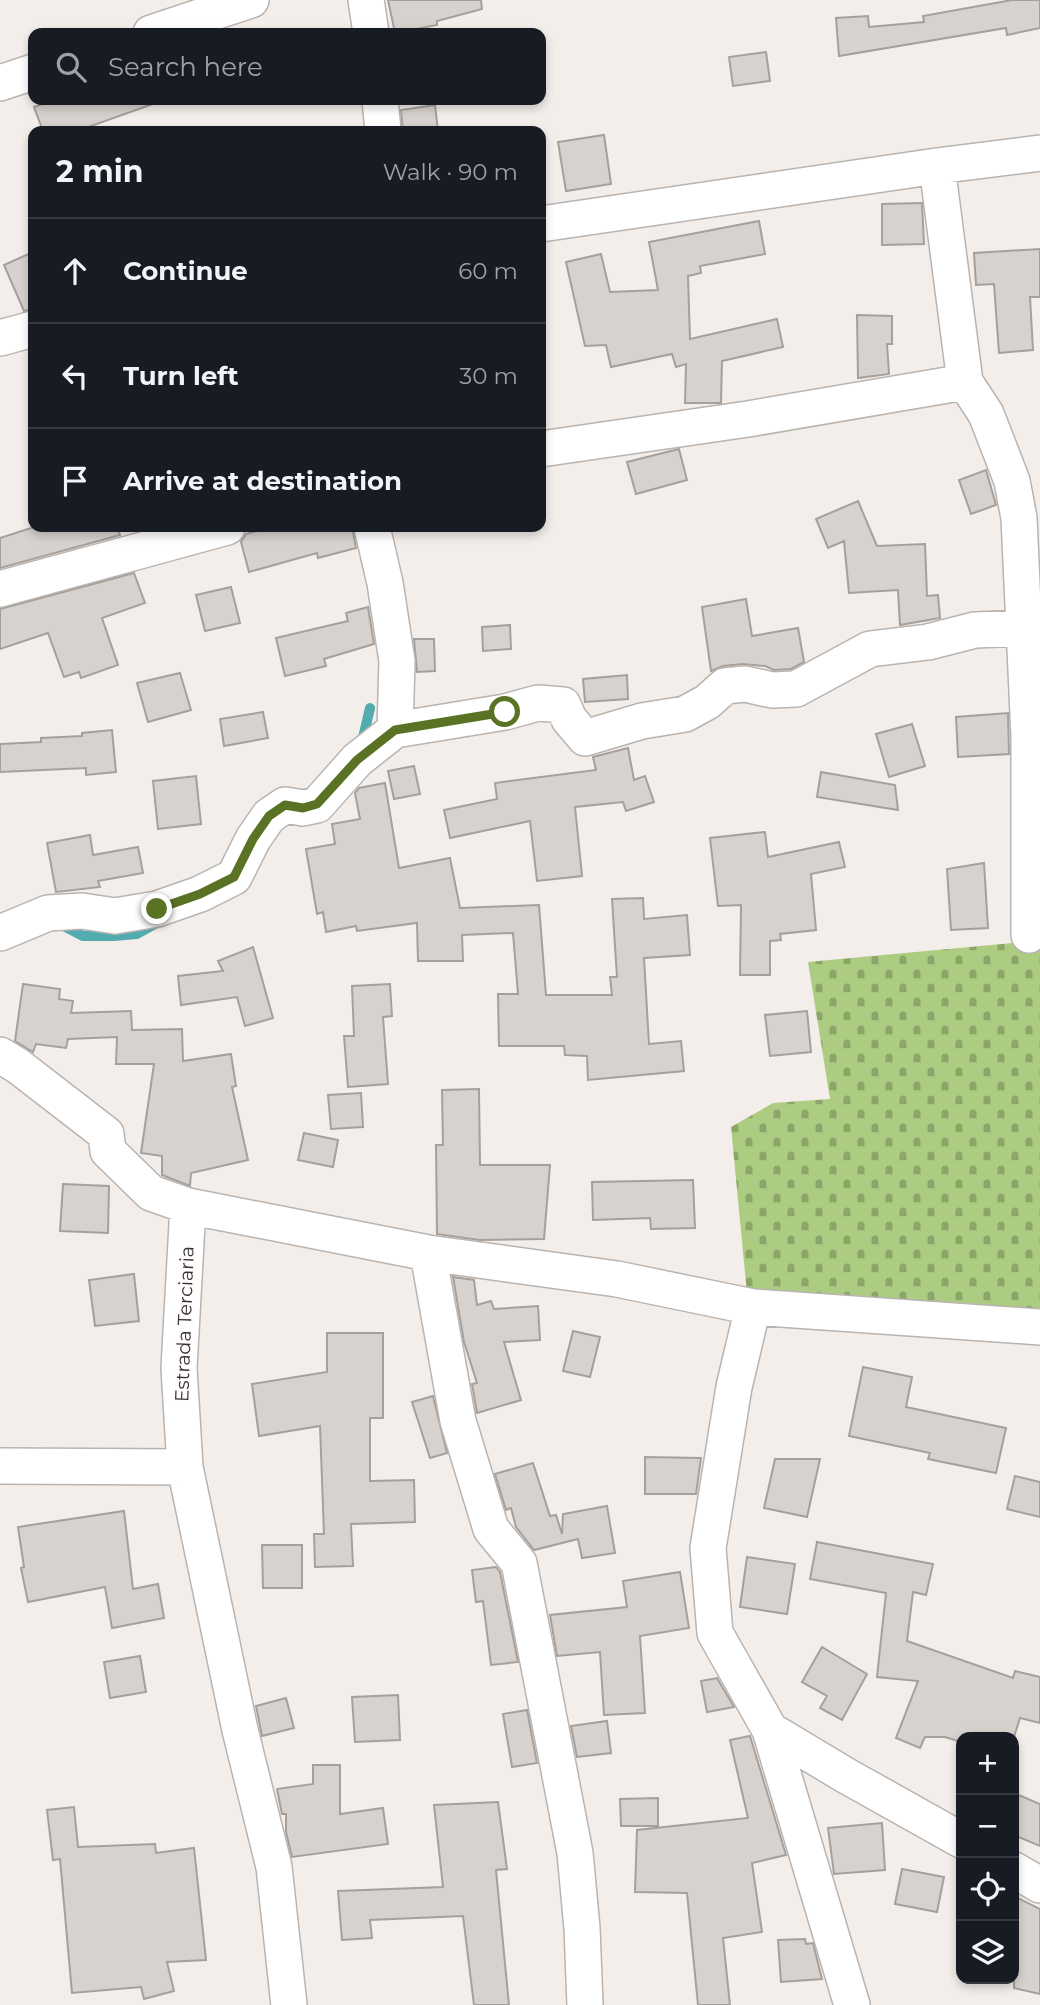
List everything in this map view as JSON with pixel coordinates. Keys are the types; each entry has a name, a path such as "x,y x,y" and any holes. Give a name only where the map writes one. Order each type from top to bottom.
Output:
{"street":[{"path":"165,28 251,0"},
{"path":"366,0 370,28"},
{"path":"0,83 28,74"},
{"path":"380,105 383,126"},
{"path":"546,223 1040,153"},
{"path":"937,166 965,382 986,414 1012,481 1029,515 1023,628 1034,719 1029,935"},
{"path":"0,338 28,330"},
{"path":"546,448 748,419 965,382"},
{"path":"0,589 209,532"},
{"path":"373,532 385,583 397,661 395,730"},
{"path":"0,933 48,913 82,911 116,916 157,909 234,877 253,839 269,816 285,805 303,808 317,804 357,760 395,730 505,712 538,703 563,705 569,719 585,738 642,721 685,714 707,702 725,686 745,684 772,690 796,689 870,649 928,642 975,630 1023,628"},
{"path":"0,1055 106,1135 108,1151 151,1193 188,1206 428,1253 617,1279 753,1307 1040,1327"},
{"name":"Estrada Terciaria","path":"188,1206 179,1368 185,1467 240,1730 274,1867 289,2005"},
{"path":"428,1253 458,1421 491,1529 519,1563 575,1853 585,2005"},
{"path":"753,1307 734,1387 708,1548 715,1633 770,1730 852,2005"},
{"path":"0,1466 185,1467"},
{"path":"770,1730 956,1837"},
{"path":"1019,1873 1040,1885"}],"green space":[{"path":"1040,942 1040,1325 748,1304 731,1127 773,1103 830,1099 808,962"}],"building":[{"path":"388,0 481,0 482,9 437,21 437,25 394,28"},
{"path":"1012,0 1040,0 1040,28 1007,35 1006,28 839,56 836,18 868,16 869,27 924,22 923,16"},
{"path":"766,52 770,81 733,86 729,57"},
{"path":"150,105 91,126 41,126 34,107"},
{"path":"435,105 437,126 403,126 401,110"},
{"path":"604,135 611,184 566,191 558,142"},
{"path":"922,203 924,244 882,245 882,204"},
{"path":"759,221 765,254 700,266 701,273 688,276 690,339 777,319 783,347 722,361 721,403 685,403 686,364 676,367 672,354 611,367 606,345 585,346 566,262 601,254 610,292 658,290 649,242"},
{"path":"1040,249 1040,297 1030,297 1033,350 999,353 994,284 976,285 974,253"},
{"path":"28,254 28,310 24,311 4,265"},
{"path":"857,315 892,316 892,344 887,344 889,374 858,378"},
{"path":"679,449 687,480 636,494 627,462"},
{"path":"986,470 996,505 971,514 959,480"},
{"path":"858,501 877,546 925,544 927,596 938,595 940,618 900,625 898,590 849,593 844,541 828,548 816,519"},
{"path":"28,529 28,532 119,532 120,535 0,568 0,538"},
{"path":"353,532 356,548 318,558 317,553 249,572 241,542 246,534"},
{"path":"134,573 145,603 102,618 118,665 81,678 79,672 64,677 48,633 0,649 0,609"},
{"path":"231,587 240,623 205,631 196,595"},
{"path":"746,599 752,636 798,628 804,662 791,669 774,670 765,666 743,664 723,666 711,671 702,607"},
{"path":"368,607 374,644 324,659 326,666 285,676 276,638 348,621 346,613"},
{"path":"510,625 511,649 483,651 482,627"},
{"path":"414,639 434,639 435,671 417,672"},
{"path":"180,673 191,710 148,722 137,683"},
{"path":"627,675 628,699 585,702 583,679"},
{"path":"263,712 268,738 224,746 220,719"},
{"path":"1008,713 1009,754 958,757 956,717"},
{"path":"912,724 925,766 889,777 876,734"},
{"path":"112,730 116,772 86,775 86,768 0,772 0,744 41,742 41,738 82,736 82,733"},
{"path":"628,748 634,780 645,776 654,802 626,811 623,802 575,807 582,876 537,881 530,821 450,838 444,810 497,799 495,783 596,770 593,757"},
{"path":"414,766 420,794 394,799 388,771"},
{"path":"821,772 895,785 898,810 817,797"},
{"path":"196,776 201,824 158,829 153,781"},
{"path":"385,783 399,868 450,858 460,908 539,905 546,995 612,995 610,977 617,977 612,899 643,898 644,919 687,915 690,955 644,958 649,1044 681,1041 684,1071 588,1080 587,1056 565,1055 564,1046 499,1046 498,994 518,994 513,933 462,935 463,961 418,961 417,923 357,931 356,926 326,932 323,912 317,914 306,849 335,844 332,824 360,819 355,793 359,788"},
{"path":"765,832 768,857 839,842 845,867 811,874 816,930 780,934 781,940 770,941 770,975 740,975 741,905 718,906 710,838"},
{"path":"90,835 93,855 138,847 143,873 98,881 100,887 56,892 47,843"},
{"path":"984,863 988,928 951,930 947,869"},
{"path":"253,947 273,1018 245,1026 237,997 181,1005 178,976 223,971 218,961"},
{"path":"23,984 60,989 59,999 73,1001 71,1013 131,1011 132,1030 182,1029 183,1061 231,1054 236,1086 232,1087 248,1160 191,1173 190,1186 162,1175 162,1156 141,1153 154,1064 116,1064 117,1037 68,1039 66,1048 36,1044 33,1052 15,1041"},
{"path":"390,984 392,1016 383,1017 388,1084 348,1087 344,1036 354,1036 352,986"},
{"path":"807,1011 811,1052 770,1056 765,1015"},
{"path":"479,1089 480,1165 550,1165 544,1239 479,1240 437,1234 436,1145 443,1145 442,1090"},
{"path":"361,1093 363,1127 331,1129 328,1095"},
{"path":"304,1133 338,1140 333,1167 298,1160"},
{"path":"693,1180 695,1228 651,1229 650,1218 593,1220 592,1182"},
{"path":"63,1184 109,1186 108,1233 60,1231"},
{"path":"134,1274 139,1321 95,1326 89,1280"},
{"path":"453,1277 474,1280 477,1305 491,1301 494,1309 538,1306 540,1340 504,1342 521,1400 477,1413 472,1384 477,1383 464,1342"},
{"path":"573,1331 600,1337 590,1377 563,1371"},
{"path":"327,1333 383,1333 383,1418 370,1418 370,1481 414,1480 415,1522 351,1524 353,1566 315,1567 314,1534 324,1534 320,1426 259,1436 252,1384 327,1372"},
{"path":"863,1367 912,1377 906,1407 1006,1428 996,1473 928,1459 930,1453 849,1436"},
{"path":"433,1396 447,1453 430,1458 412,1402"},
{"path":"645,1457 701,1458 696,1494 645,1494"},
{"path":"775,1459 820,1459 807,1517 764,1508"},
{"path":"533,1463 550,1516 556,1515 562,1534 563,1514 607,1506 615,1553 582,1558 578,1539 534,1550 516,1527 511,1508 506,1510 495,1474"},
{"path":"1015,1476 1040,1482 1040,1517 1007,1509"},
{"path":"124,1511 133,1589 158,1584 164,1618 112,1628 105,1587 28,1602 21,1568 24,1567 18,1527"},
{"path":"817,1542 933,1564 926,1595 913,1592 907,1641 1013,1678 1015,1671 1040,1677 1040,1723 1020,1718 1016,1732 956,1732 956,1740 945,1737 925,1737 920,1748 896,1738 918,1681 877,1677 886,1593 810,1579"},
{"path":"262,1545 302,1545 302,1588 263,1588"},
{"path":"747,1557 795,1564 787,1614 740,1607"},
{"path":"496,1567 500,1572 518,1662 491,1665 483,1601 476,1602 472,1570"},
{"path":"680,1572 689,1628 640,1636 645,1713 604,1715 600,1652 557,1656 550,1615 627,1607 623,1581"},
{"path":"822,1647 867,1674 842,1720 820,1708 827,1696 802,1682"},
{"path":"140,1656 146,1692 110,1698 104,1662"},
{"path":"717,1678 734,1707 707,1712 701,1681"},
{"path":"398,1695 400,1740 355,1742 352,1697"},
{"path":"286,1698 294,1728 262,1736 256,1706"},
{"path":"527,1710 537,1763 512,1767 503,1714"},
{"path":"607,1721 611,1753 577,1757 571,1726"},
{"path":"750,1736 786,1855 752,1863 762,1932 723,1938 730,2005 698,2005 687,1893 635,1892 637,1830 748,1818 730,1740"},
{"path":"313,1765 340,1765 340,1814 383,1808 388,1844 292,1857 286,1832 286,1814 282,1814 277,1789 313,1784"},
{"path":"1019,1795 1040,1804 1040,1846 1019,1837"},
{"path":"658,1798 658,1826 621,1826 620,1799"},
{"path":"498,1802 507,1869 496,1870 509,2005 474,2005 463,1916 370,1920 372,1938 342,1940 338,1891 443,1887 434,1805"},
{"path":"74,1807 78,1847 155,1844 156,1853 194,1848 206,1960 167,1962 174,1991 144,1999 141,1987 72,1993 60,1859 53,1860 47,1810"},
{"path":"882,1823 885,1870 834,1874 828,1828"},
{"path":"902,1869 944,1877 937,1912 895,1904"},
{"path":"1019,1898 1040,1909 1040,1994 1014,1988 1014,1984 1019,1984"},
{"path":"805,1939 806,1944 813,1943 822,1979 781,1982 778,1940"}],"waterway":[{"path":"362,742 370,708"},
{"path":"60,924 83,936 137,934 155,924"}],"route":[{"path":"157,909 200,894 234,877 253,839 269,816 285,805 303,808 317,804 357,760 395,730 505,712"}]}
